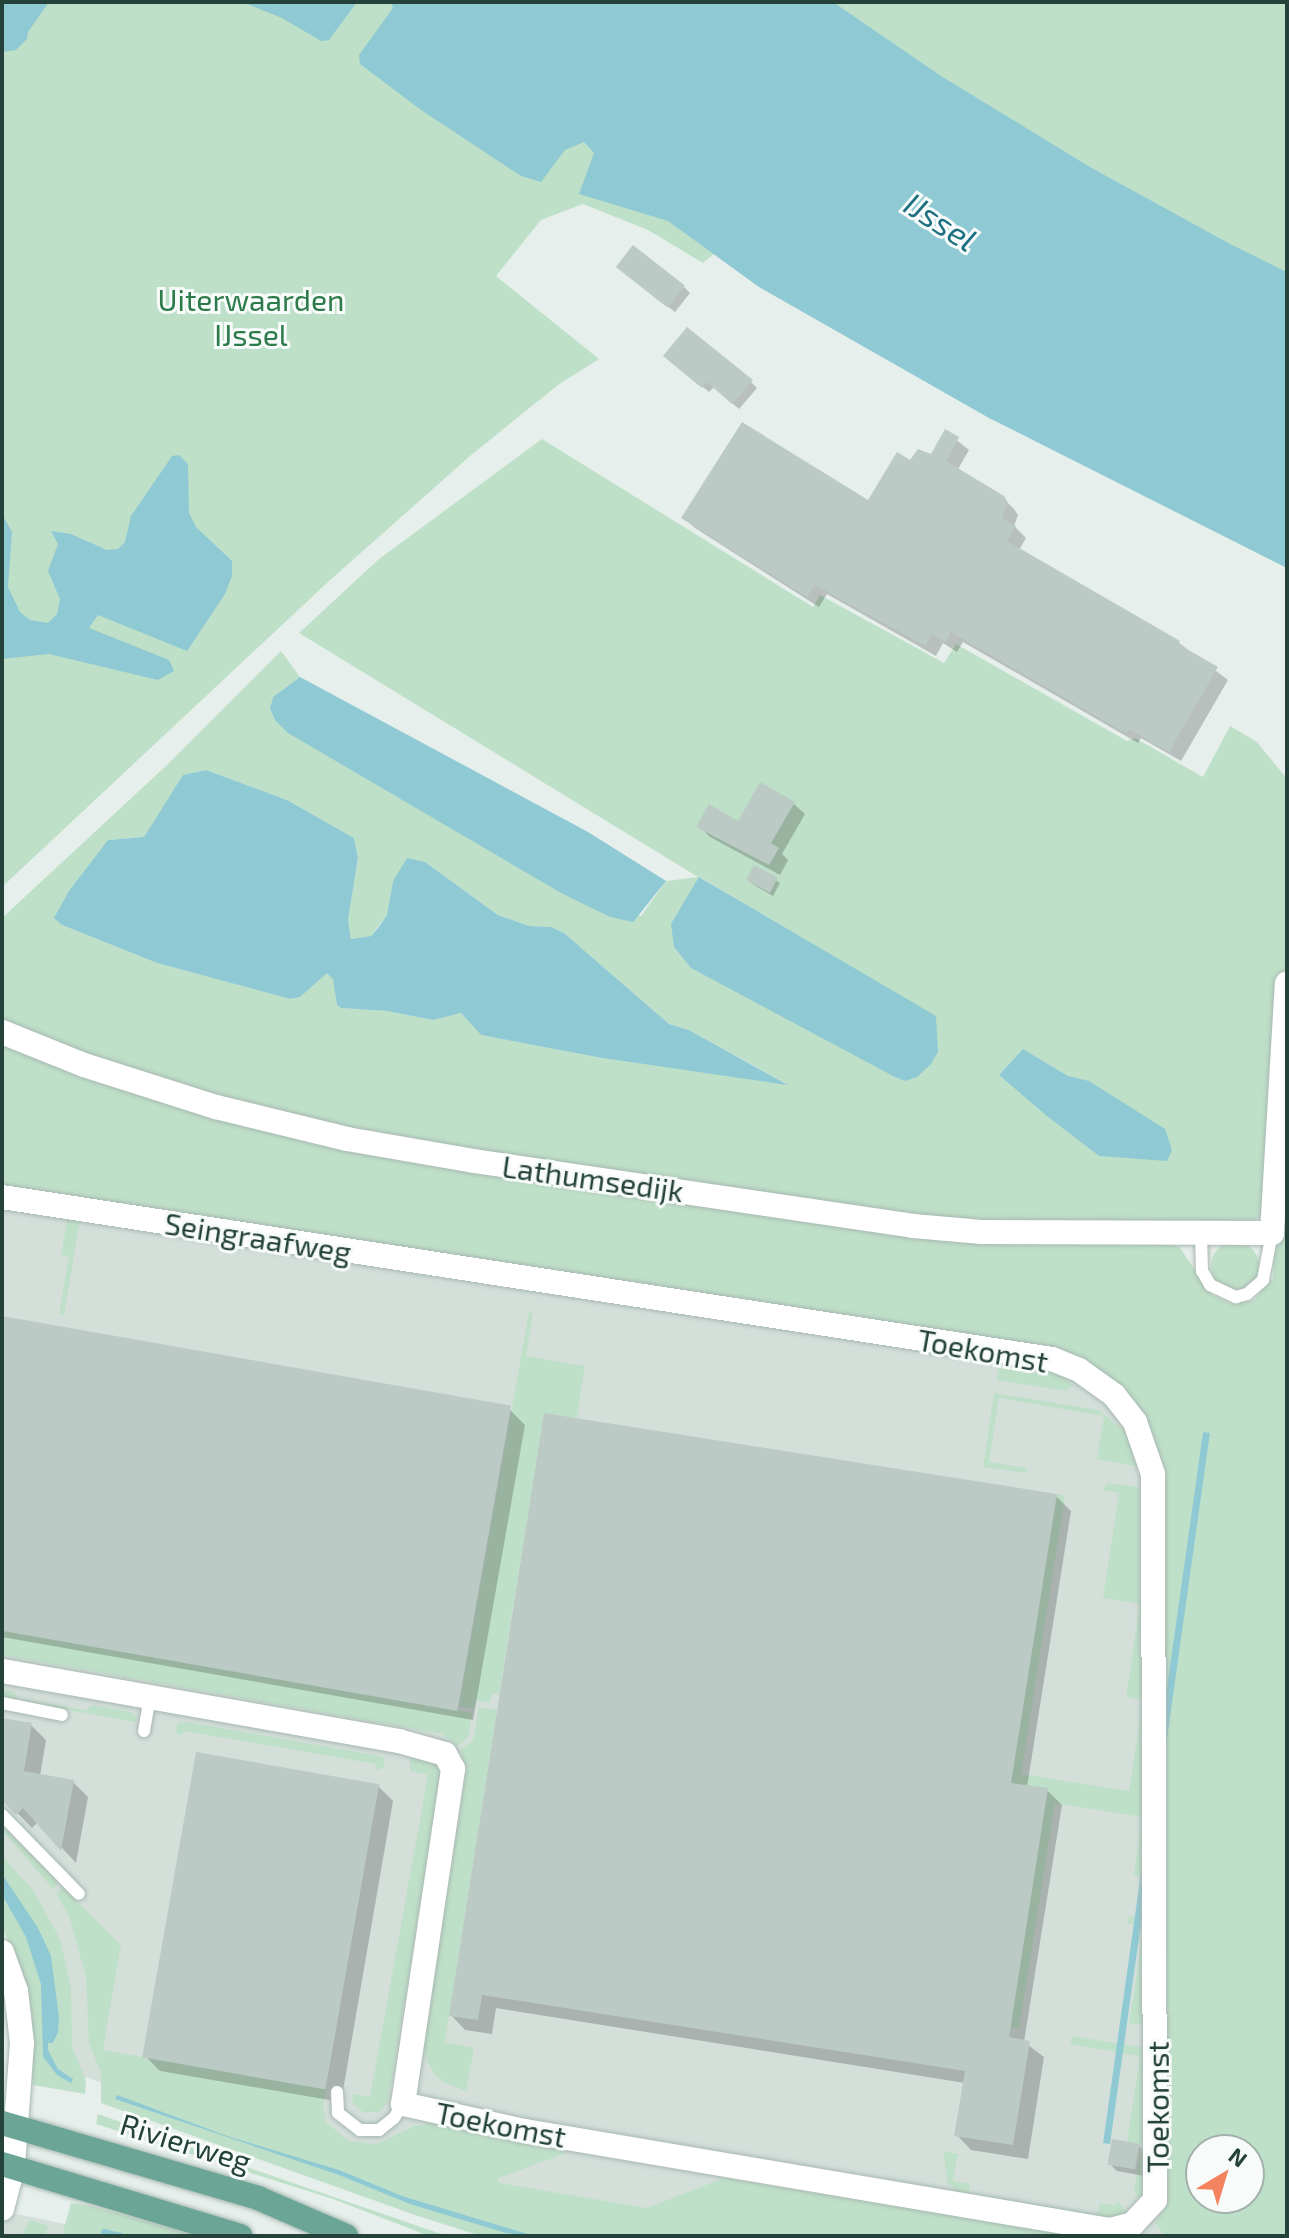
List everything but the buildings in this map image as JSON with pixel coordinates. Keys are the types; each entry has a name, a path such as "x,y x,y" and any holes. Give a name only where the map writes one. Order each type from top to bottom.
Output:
{"main road":[{"name":"Rivierweg","path":"9,2125 258,2198 346,2236"},
{"path":"8,2166 240,2236"}],"street":[{"path":"1272,1233 1287,983"},
{"name":"Lathumsedijk","path":"2,1032 84,1065 216,1107 347,1139 474,1161 913,1226 982,1232 1272,1233"},
{"name":"Seingraafweg","path":"2,1197 513,1278"},
{"name":"Toekomst","path":"2,1671 411,1743 433,1748 450,1762 453,1769 403,2104 525,2131 1110,2230 1140,2220 1155,2200 1157,2190 1153,1474 1145,1443 1124,1406 1095,1381 1052,1359 513,1278"},
{"path":"2,1952 16,1991 22,2043 9,2125 8,2166 2,2209"}],"lane":[{"path":"1201,1231 1202,1271 1210,1285 1220,1293 1236,1297 1247,1294 1263,1280 1272,1233"},
{"path":"144,1731 150,1696"},
{"path":"2,1703 62,1715"},
{"path":"2,1815 79,1894"},
{"path":"337,2092 338,2113 360,2130 379,2130 394,2118 403,2104"}],"shaded area":[{"path":"2,1120 1287,1364 1287,2236 528,2236 80,2075 2,1867"},
{"path":"2,2211 104,2232 122,2236 2,2236"}],"green space":[{"name":"Uiterwaarden IJssel","path":"2,2 404,2 590,140 714,254 703,263 648,230 583,204 541,220 496,276 599,359 558,385 470,456 328,582 2,887"},
{"path":"832,2 1287,2 1287,272 1229,245 1090,167 941,77"},
{"path":"542,439 813,607 820,595 944,663 956,644 1127,741 1135,738 1203,777 1230,726 1257,742 1287,779 1287,965 1280,987 1266,1210 1249,1223 990,1227 443,1150 273,1115 2,1026 2,918 167,765 281,651 300,677 273,697 270,708 275,720 561,893 641,916 666,881 698,877 299,633 379,559","holes":["206,770 287,800 354,838 358,858 348,920 351,939 371,936 387,915 393,881 425,862 498,915 529,926 551,927 564,933 669,1024 689,1030 787,1084 602,1058 481,1035 461,1013 433,1020 387,1011 341,1008 337,1005 334,979 326,972 300,997 290,999 157,963 62,925 108,840 144,837 184,775","700,877 871,979 905,1081 869,1062","1023,1049 1068,1076 1099,1156 999,1075"]},
{"path":"2,1038 33,1051 564,1180 1161,1240 1180,1248 1212,1295 1232,1304 1254,1300 1273,1278 1287,1049 1287,2236 1165,2236 1155,2223 1168,2201 1164,1469 1148,1423 1118,1384 1081,1358 1053,1346 932,1331 2,1186"},
{"path":"68,1217 80,1219 64,1315 59,1314 69,1257 61,1255"},
{"path":"1235,1242 1244,1243 1252,1249 1258,1257 1258,1275 1252,1283 1244,1289 1235,1290 1226,1289 1218,1283 1212,1275 1211,1266 1212,1257 1218,1249 1226,1243"},
{"path":"529,1312 533,1313 526,1356 585,1366 577,1418 544,1414 499,1695 492,1693 490,1703 475,1700 473,1709 459,1706"},
{"path":"999,1366 1057,1374 1073,1385 1067,1391 997,1380"},
{"path":"994,1393 1098,1410 1125,1431 1139,1463 1136,1466 1097,1459 1104,1416 999,1398 989,1462 1027,1468 1026,1473 983,1467"},
{"path":"1107,1483 1139,1487 1143,1491 1146,2023 1129,2024 1144,1926 1127,1923 1128,1916 1136,1917 1142,1877 1134,1876 1142,1817 1055,1803 1019,2028 1010,2027 1048,1789 1011,1783 1057,1494 1065,1496 1021,1774 1129,1791 1143,1700 1126,1697 1140,1604 1103,1598 1119,1493 1103,1490"},
{"path":"2,1630 472,1713 468,1738 457,1746 442,1734 2,1655"},
{"path":"2,1689 14,1692 19,1699 86,1710 92,1705 130,1712 137,1717 136,1722 2,1698"},
{"path":"479,1707 497,1710 445,2042 474,2048 466,2091 443,2082 434,2073 427,2061 423,2042 467,1769 460,1750 473,1740"},
{"path":"187,1722 385,1757 383,1768 375,1770 376,1764 185,1731 180,1736 176,1732 178,1723"},
{"path":"416,1756 436,1762 441,1775 388,2102 379,2112 363,2112 353,2104 352,2094 370,2097 428,1775 410,1771 410,1760"},
{"path":"2,1825 59,1883 53,1889 2,1830"},
{"path":"2,1856 33,1890 60,1939 71,1987 72,2046 86,2080 85,2094 33,2085 16,1960 2,1927"},
{"path":"63,1887 121,1945 103,2050 326,2089 323,2106 326,2122 349,2141 377,2144 414,2126 439,2122 565,2150 566,2153 497,2179 499,2183 647,2208 724,2178 1083,2236 481,2236 418,2216 101,2103 101,2073 89,2043 86,1977 69,1916 56,1894"},
{"path":"1072,2036 1145,2048 1144,2192 1139,2202 1134,2190 1142,2145 1127,2142 1140,2056 1070,2044"},
{"path":"98,2114 447,2236 424,2234 333,2199 96,2124"},
{"path":"943,2151 958,2154 953,2181 970,2184 969,2193 1097,2214 1100,2203 1115,2205 1117,2201 1127,2212 1108,2218 963,2195 948,2184"},
{"path":"71,2203 91,2206 198,2236 62,2236"},
{"path":"30,2220 48,2226 45,2236 21,2236"}],"water":[{"path":"2,2 49,2 28,32 27,39 16,50 2,52"},
{"path":"242,2 357,2 329,40 321,41 282,18"},
{"name":"IJssel","path":"391,2 833,2 941,76 1090,167 1287,272 1287,568 989,418 759,287 668,221 579,194 594,153 584,142 565,150 541,182 521,176 421,110 360,64 359,55 393,8"},
{"path":"179,455 188,464 189,513 196,527 232,561 232,576 225,594 187,651 98,615 89,628 169,660 174,671 158,680 49,654 2,659 2,514 12,532 8,587 20,612 30,620 48,623 57,614 60,599 48,571 58,544 51,531 71,534 107,550 118,549 125,542 131,516 172,456"},
{"path":"300,677 588,832 666,881 633,922 610,917 561,893 288,733 275,720 270,708 273,697"},
{"path":"206,770 287,800 354,838 358,858 348,920 351,939 371,936 387,915 393,881 407,858 425,862 498,915 529,926 551,927 564,933 669,1024 689,1030 788,1085 602,1058 481,1035 461,1013 433,1020 387,1011 341,1008 337,1005 333,979 327,973 300,997 290,999 157,963 62,925 54,918 69,891 108,840 144,837 183,775"},
{"path":"699,877 936,1016 938,1052 931,1064 917,1077 905,1081 895,1077 691,968 674,947 671,924"},
{"path":"1023,1049 1068,1076 1089,1081 1165,1129 1172,1150 1167,1161 1099,1156 1047,1116 999,1075"},
{"path":"1203,1432 1210,1433 1110,2144 1103,2143"},
{"path":"2,1874 38,1928 51,1956 59,2017 58,2032 53,2043 48,2043 48,2050 58,2069 73,2079 71,2083 57,2075 43,2057 41,1984 26,1937 2,1895"},
{"path":"117,2095 227,2136 339,2170 402,2196 534,2236 506,2233 410,2204 339,2175 115,2099"}],"waterway":[{"path":"104,2232 122,2236"}]}
